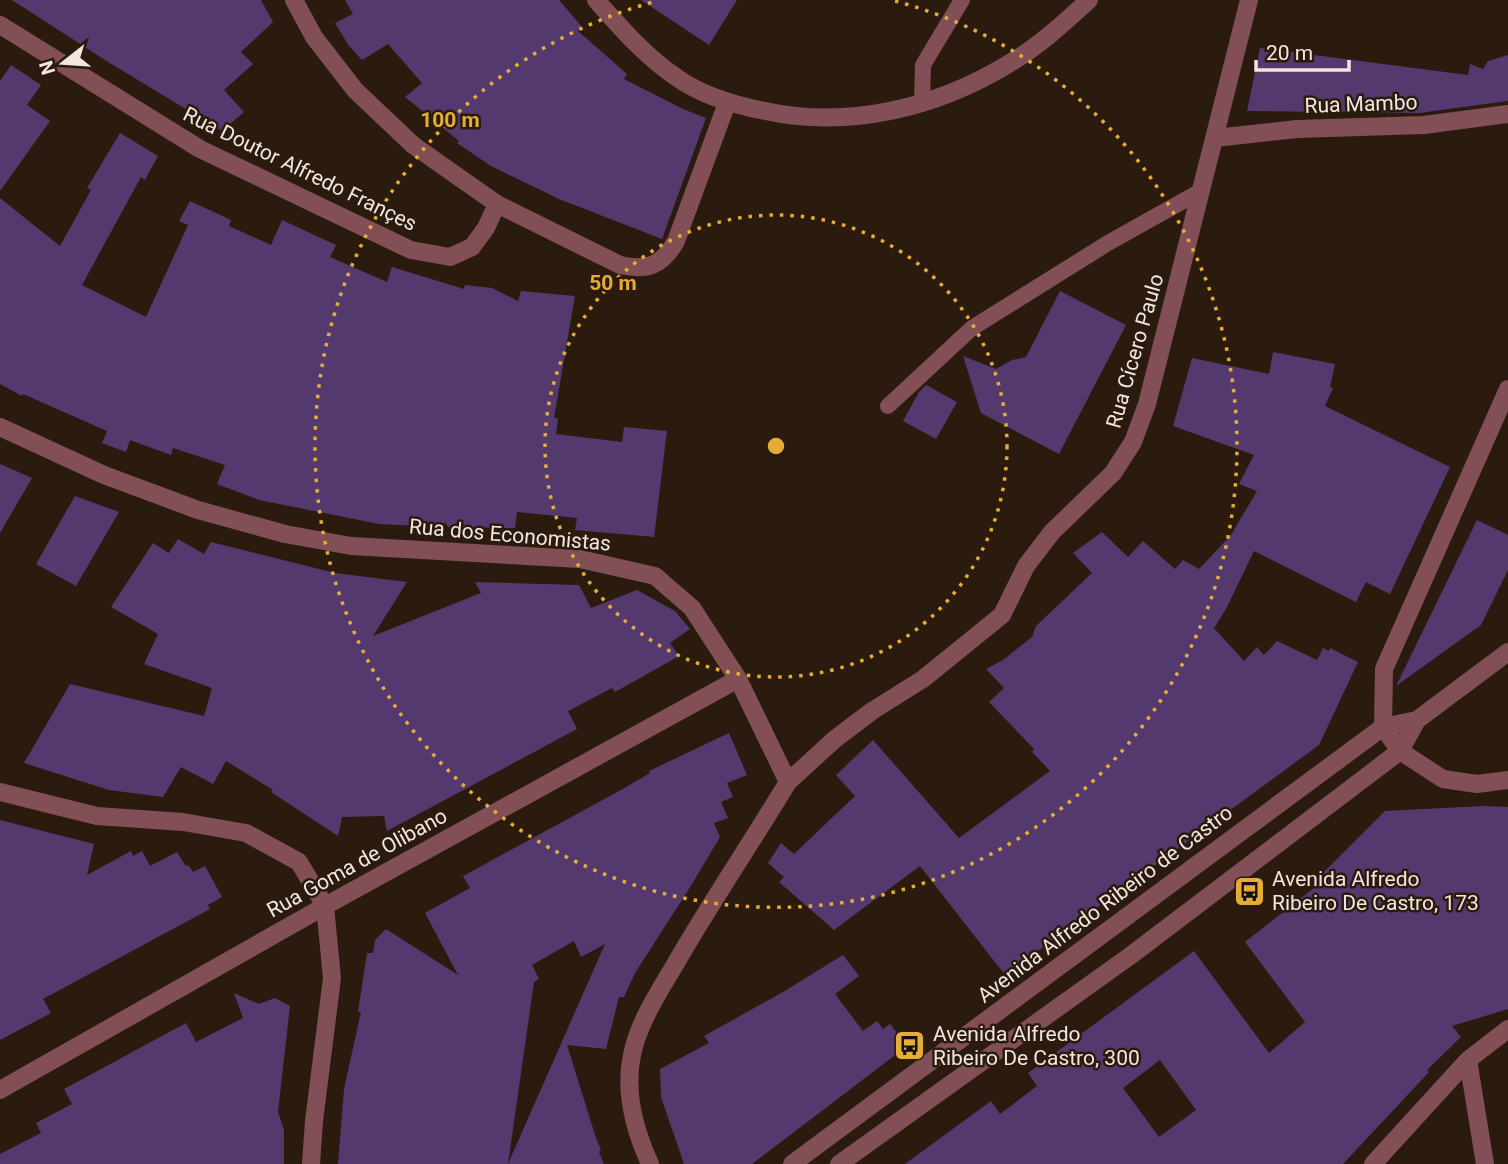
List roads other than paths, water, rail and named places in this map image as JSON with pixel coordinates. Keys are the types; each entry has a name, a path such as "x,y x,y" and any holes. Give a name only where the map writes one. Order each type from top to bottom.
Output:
{"street":[{"path":"295,0 314,37 355,90 413,145 497,204 620,265 636,269 653,265 668,256 727,103"},
{"path":"596,0 635,45 678,79 727,103 787,116 837,117 891,111 922,104 962,89 1010,63 1054,32 1089,0"},
{"name":"Rua Cícero Paulo","path":"788,782 872,711 923,679 1002,615 1026,566 1052,532 1113,473 1133,442 1147,404 1249,0"},
{"name":"Rua Doutor Alfredo Françes","path":"0,25 200,149 411,250 450,257 472,247 486,228 497,204"},
{"name":"Rua Mambo","path":"1215,138 1297,128 1424,125 1508,114"},
{"path":"1508,389 1384,669 1383,727 1400,751 1443,779 1477,784 1508,780"},
{"name":"Rua dos Economistas","path":"0,427 104,475 198,510 285,534 351,546 580,559 656,576 692,608 738,679 788,782"},
{"name":"Avenida Alfredo Ribeiro de Castro","path":"792,1164 1383,727 1416,720 1508,652"},
{"name":"Rua Goma de Olibano","path":"0,1090 325,906 738,679"},
{"name":"Avenida Alfredo Ribeiro de Castro","path":"839,1164 1130,956 1400,751 1416,720"},
{"path":"650,1164 629,1097 632,1055 655,999 686,944 788,782"},
{"path":"0,792 97,816 183,822 246,833 299,862 325,906 332,978 311,1164"},
{"path":"1373,1164 1468,1060 1508,1029"},
{"path":"1468,1060 1485,1164"}],"lane":[{"path":"922,104 923,65 962,0"},
{"path":"888,406 972,328 1108,243 1201,191"}],"place":[{"name":"Avenida Alfredo Ribeiro De Castro, 173","path":"1249,891"},
{"name":"Avenida Alfredo Ribeiro De Castro, 300","path":"910,1046"}]}
